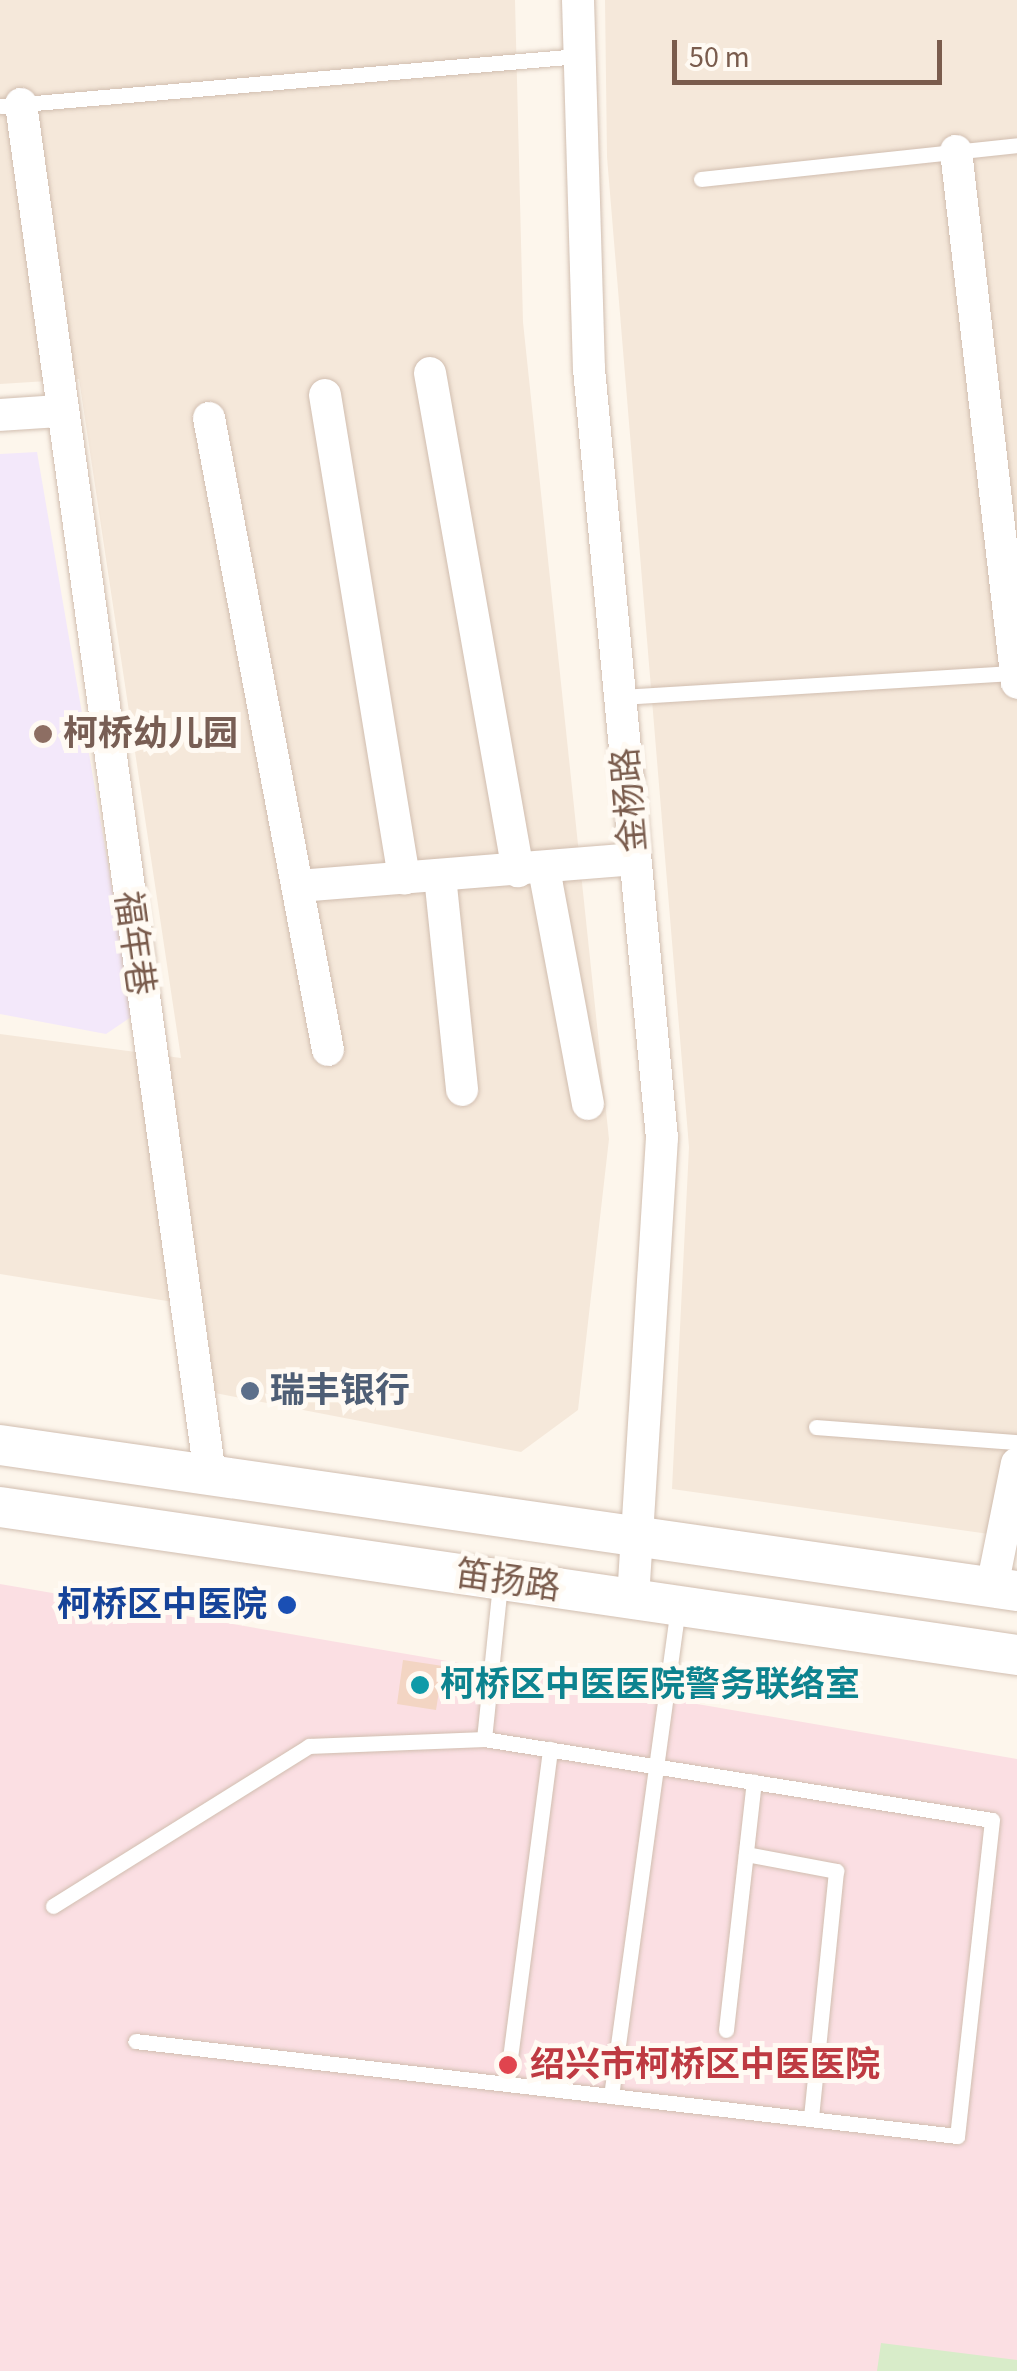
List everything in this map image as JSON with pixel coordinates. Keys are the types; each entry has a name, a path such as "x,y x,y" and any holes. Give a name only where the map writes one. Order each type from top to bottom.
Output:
{"street":[{"name":"金杨路","path":"578,0 589,369 662,1138 643,1534 632,1599"},
{"name":"福年巷","path":"10,105 58,411 210,1475"},
{"path":"956,151 1017,682"},
{"path":"430,373 531,870 588,1104"},
{"path":"325,395 404,879"},
{"path":"0,415 58,411"},
{"path":"209,418 328,1050"},
{"path":"298,886 531,870 635,858"},
{"path":"440,876 462,1090"},
{"name":"笛扬路","path":"0,1446 643,1534 1004,1589"},
{"path":"1004,1589 1017,1462"},
{"name":"笛扬路","path":"0,1507 1017,1655"}],"lane":[{"path":"10,105 580,56"},
{"path":"702,178 1017,144"},
{"path":"620,698 1017,674"},
{"path":"816,1427 1017,1442"},
{"path":"484,1739 501,1580"},
{"path":"611,2096 679,1606"},
{"path":"53,1906 309,1746 484,1739 992,1820 957,2136 135,2041"},
{"path":"507,2081 550,1750"},
{"path":"726,2030 754,1782"},
{"path":"746,1854 836,1871 811,2118"}],"shaded area":[{"path":"0,0 515,0 523,322 609,1139 578,1410 521,1452 215,1393 204,1307 0,1274 0,1034 181,1058 79,379 0,384"},
{"path":"605,0 1017,0 1017,1538 672,1489 689,1147 607,157"},
{"name":"柯桥幼儿园","path":"37,452 134,1015 106,1034 0,1014 0,454"},
{"name":"绍兴市柯桥区中医医院","path":"0,1584 1017,1759 1017,2371 0,2371"}],"green space":[{"path":"881,2343 1017,2360 1017,2371 877,2371"}],"building":[{"name":"柯桥区中医医院警务联络室","path":"403,1660 443,1666 436,1710 397,1704"}],"place":[{"name":"柯桥幼儿园","path":"43,734"},
{"name":"瑞丰银行","path":"250,1391"},
{"name":"柯桥区中医院","path":"287,1605"},
{"name":"柯桥区中医医院警务联络室","path":"420,1685"},
{"name":"绍兴市柯桥区中医医院","path":"508,2065"}]}
